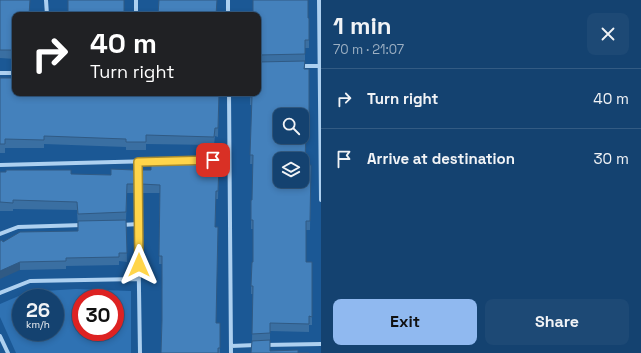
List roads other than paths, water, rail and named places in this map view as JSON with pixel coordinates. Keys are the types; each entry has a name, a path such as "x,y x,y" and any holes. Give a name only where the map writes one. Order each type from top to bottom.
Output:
{"street":[{"path":"46,0 46,12"},
{"path":"136,0 136,12"},
{"path":"228,0 228,12"},
{"path":"319,0 321,200"},
{"path":"292,67 320,66"},
{"path":"0,73 12,73"},
{"path":"228,96 231,353"},
{"path":"0,164 229,159"},
{"path":"138,162 140,353"},
{"path":"116,225 139,224"},
{"path":"0,234 18,227 86,225"},
{"path":"0,294 30,281 139,279"},
{"path":"0,336 8,353"},
{"path":"231,346 321,344"}]}
